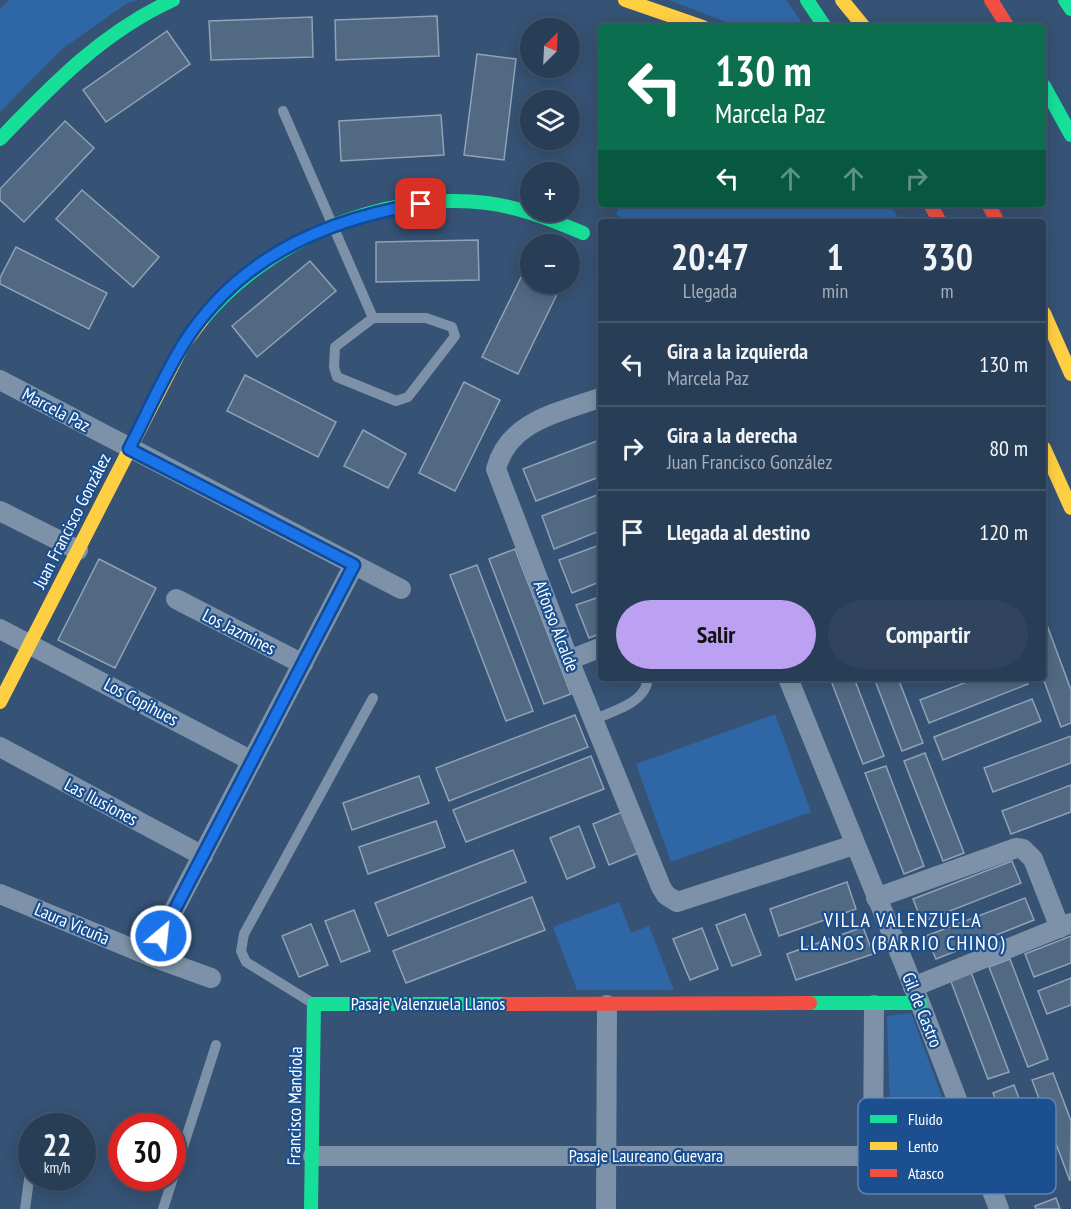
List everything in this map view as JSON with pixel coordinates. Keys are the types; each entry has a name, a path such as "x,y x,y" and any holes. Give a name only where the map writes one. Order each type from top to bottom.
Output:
{"main road":[{"path":"0,139 92,47 124,24 173,0"},
{"path":"625,0 694,24"},
{"path":"807,0 823,24"},
{"path":"842,0 862,24"},
{"path":"991,0 1006,24"},
{"path":"1065,0 1071,9"},
{"path":"1046,90 1071,135"},
{"name":"Juan Francisco González","path":"0,702 183,345 218,298 240,278 276,252 333,226 403,207 462,202 519,210 583,233"},
{"path":"1046,318 1071,374"},
{"path":"1046,452 1071,508"},
{"name":"Pasaje Valenzuela Llanos","path":"314,1004 874,1005 917,995"},
{"name":"Francisco Mandiola","path":"311,1209 314,1004"}],"street":[{"name":"Marcela Paz","path":"0,380 401,589"},
{"name":"Alfonso Alcalde","path":"598,398 527,425 501,451 496,469 569,660 666,895 677,902 854,845"},
{"path":"0,511 78,550"},
{"path":"150,956 354,565"},
{"name":"Los Jazmines","path":"176,599 303,664"},
{"name":"Los Copihues","path":"0,629 252,761"},
{"path":"569,660 598,649"},
{"name":"Gil de Castro","path":"789,681 917,995 956,1098"},
{"name":"Las Ilusiones","path":"0,747 202,856"},
{"path":"876,898 1016,848 1023,849 1033,859 1066,926"},
{"name":"Laura Vicuña","path":"0,894 150,956 211,978"},
{"name":"Pasaje Valenzuela Llanos","path":"917,995 1066,926"},
{"path":"606,1209 607,1005"},
{"path":"873,1098 874,1005"},
{"name":"Pasaje Laureano Guevara","path":"313,1156 858,1156"},
{"name":"Gil de Castro","path":"993,1194 999,1209"}],"lane":[{"path":"283,111 373,318"},
{"path":"373,318 426,318 452,327 455,336 408,397 396,401 337,377 333,367 335,347 373,318"},
{"path":"593,720 638,699 644,693 645,681"},
{"path":"314,1004 246,962 241,951 244,934 373,699"},
{"path":"163,1209 216,1045"},
{"path":"25,1209 27,1191"}],"shaded area":[{"path":"9,0 137,0 126,4 62,49 0,112 0,9"},
{"path":"669,0 786,0 803,24 731,24"},
{"path":"619,207 892,207 899,219 621,219 616,213"},
{"path":"775,714 811,812 671,862 636,764"},
{"path":"619,902 631,933 649,926 674,990 577,990 553,927"},
{"path":"911,1013 943,1098 890,1098 887,1016"}],"building":[{"path":"437,16 439,56 336,60 335,20"},
{"path":"312,17 313,57 211,60 209,21"},
{"path":"167,31 190,64 106,122 83,90"},
{"path":"477,54 516,59 504,160 464,155"},
{"path":"441,115 444,155 341,161 339,121"},
{"path":"65,121 94,148 24,222 0,200 0,189"},
{"path":"82,190 159,257 133,287 56,219"},
{"path":"478,240 479,280 376,282 376,242"},
{"path":"16,247 107,293 89,329 0,284 0,278"},
{"path":"310,261 336,291 257,357 232,326"},
{"path":"520,279 520,294 557,294 518,374 482,357"},
{"path":"245,375 336,422 318,457 227,411"},
{"path":"464,382 500,400 455,491 419,473"},
{"path":"363,430 406,454 388,488 344,466"},
{"path":"598,441 598,478 536,501 523,469"},
{"path":"598,495 598,532 554,549 542,516"},
{"path":"598,545 598,583 572,593 559,560"},
{"path":"515,549 571,694 544,704 489,559"},
{"path":"99,559 156,588 115,668 58,640"},
{"path":"477,565 533,711 506,721 450,575"},
{"path":"598,597 598,635 589,638 576,605"},
{"path":"1046,622 1071,690 1071,723 1061,727 1044,681 1046,681"},
{"path":"831,681 855,681 884,756 863,764"},
{"path":"875,681 899,681 923,743 902,751"},
{"path":"969,681 1026,681 1028,684 929,723 920,700"},
{"path":"1032,699 1041,721 943,760 934,737"},
{"path":"575,715 588,747 449,801 436,768"},
{"path":"1071,736 1071,763 993,792 984,768"},
{"path":"925,753 964,853 943,861 904,761"},
{"path":"591,756 604,789 466,842 453,810"},
{"path":"886,766 924,866 904,874 865,773"},
{"path":"419,776 429,803 352,830 343,803"},
{"path":"1071,785 1071,812 1011,834 1002,811"},
{"path":"622,812 638,853 609,865 593,824"},
{"path":"436,821 445,847 368,874 359,847"},
{"path":"579,826 595,867 567,879 550,838"},
{"path":"513,850 526,882 388,936 375,903"},
{"path":"1012,861 1021,883 922,922 913,899"},
{"path":"847,882 856,909 779,936 770,909"},
{"path":"532,897 545,930 406,983 393,951"},
{"path":"1025,898 1034,920 936,959 926,936"},
{"path":"354,910 370,951 341,962 325,921"},
{"path":"745,914 761,955 732,966 716,925"},
{"path":"311,924 328,965 299,977 282,936"},
{"path":"863,927 873,954 796,980 787,954"},
{"path":"702,928 718,969 690,980 673,939"},
{"path":"1071,936 1071,963 1034,977 1025,954"},
{"path":"1010,959 1048,1059 1028,1067 989,967"},
{"path":"971,972 1009,1072 988,1079 950,979"},
{"path":"1071,978 1071,1005 1047,1014 1038,991"},
{"path":"1053,1073 1071,1121 1070,1181 1056,1144 1056,1098 1039,1098 1032,1080"},
{"path":"1014,1085 1019,1098 995,1098 993,1093"},
{"path":"1056,1198 1060,1209 1036,1209 1035,1206"}],"traffic: fast":[{"path":"0,139 60,79 101,44 124,27 173,0"},
{"path":"807,0 823,24"},
{"path":"1065,0 1071,9"},
{"path":"1046,90 1071,135"},
{"path":"202,320 229,292 259,267 293,245 330,227 368,213 408,205 448,201 487,203 524,211 583,233"},
{"path":"810,1003 920,1003"},
{"path":"311,1209 314,1004 506,1004"}],"traffic: slow":[{"path":"625,0 694,24"},
{"path":"842,0 862,24"},
{"path":"1046,318 1071,374"},
{"path":"0,702 183,345 202,320"},
{"path":"1046,452 1071,508"}],"traffic: jam":[{"path":"991,0 1006,24"},
{"path":"932,207 938,219"},
{"path":"990,207 996,219"},
{"path":"506,1004 810,1003"}],"district":[{"name":"VILLA VALENZUELA LLANOS (BARRIO CHINO)","path":"903,932"}],"route":[{"path":"161,936 354,565 129,449 169,370 199,320 240,278 284,247 308,235 367,215 421,204"}]}
